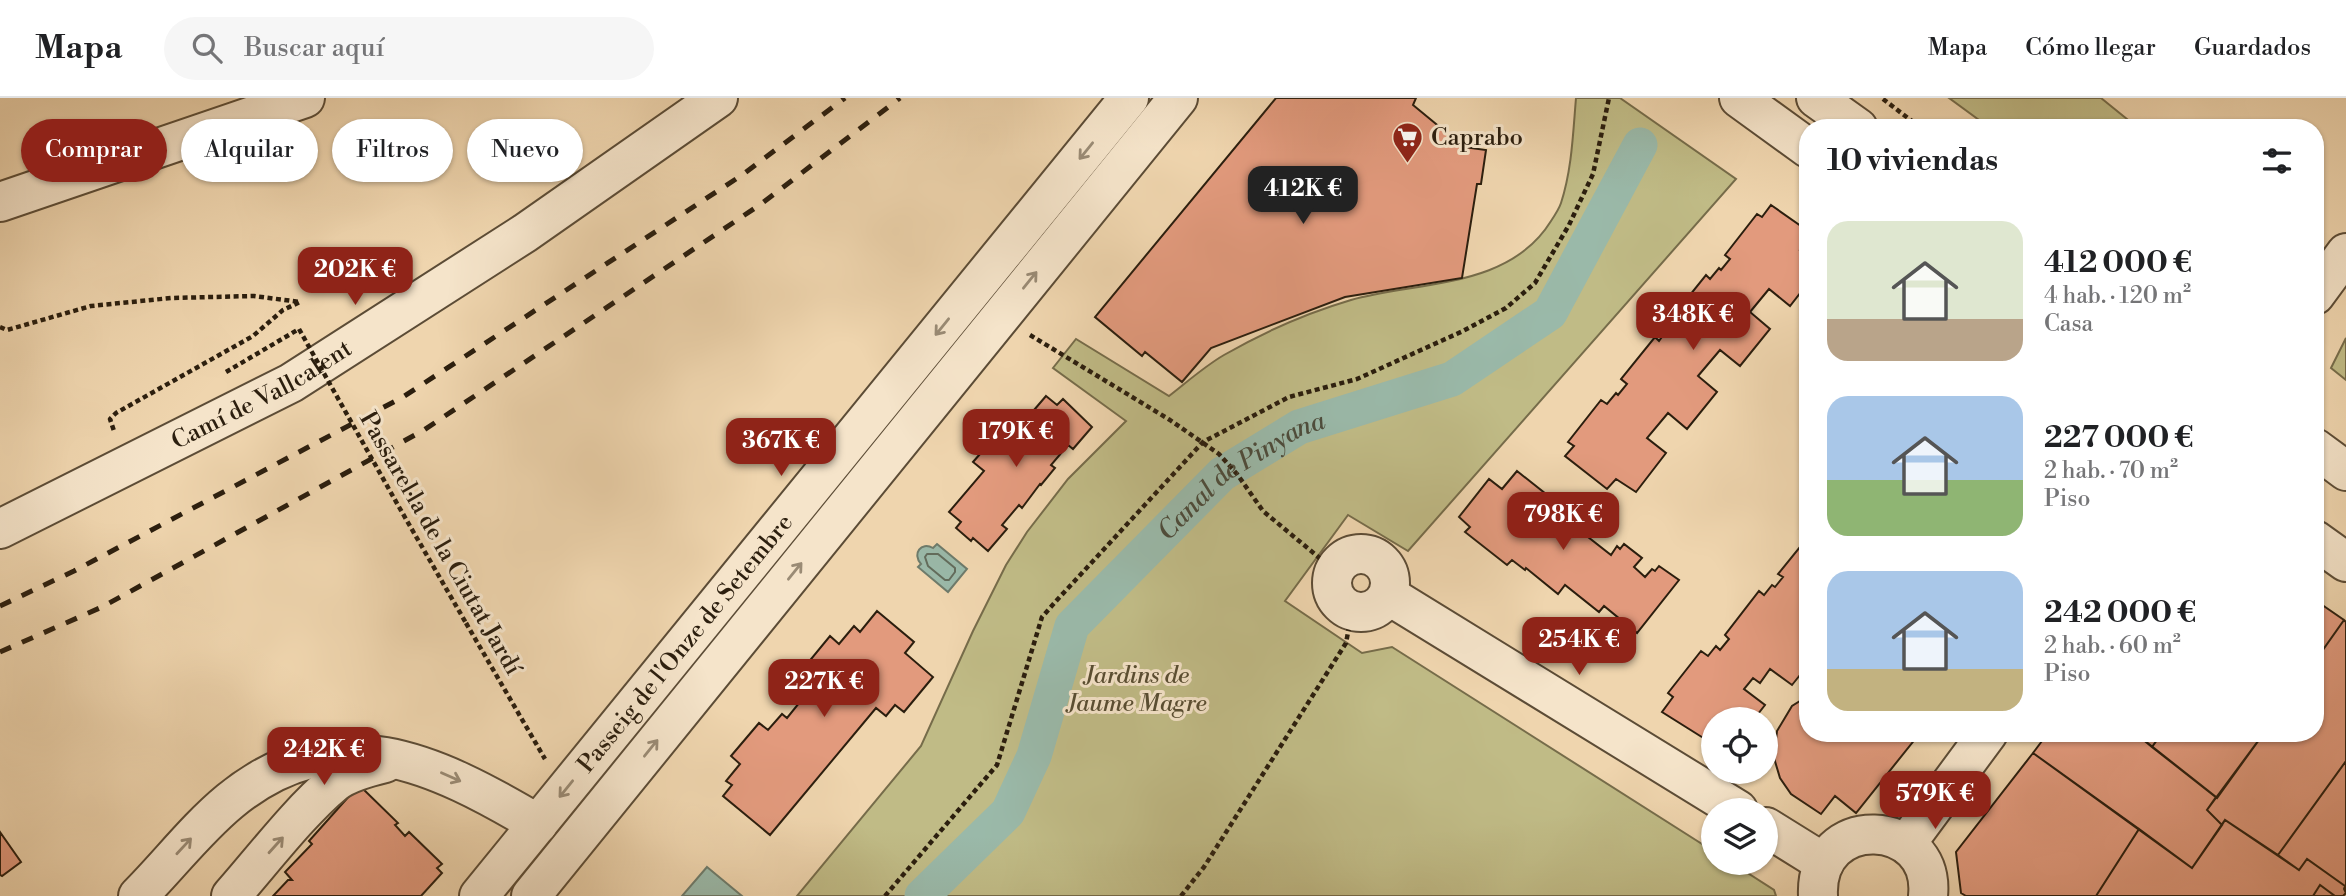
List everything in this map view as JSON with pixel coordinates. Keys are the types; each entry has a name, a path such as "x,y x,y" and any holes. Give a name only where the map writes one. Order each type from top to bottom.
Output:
{"street":[{"path":"0,202 305,98"},
{"name":"Camí de Vallcalent","path":"0,529 291,383 525,233 718,98"},
{"name":"Passeig de l'Onze de Setembre","path":"479,896 1129,98"},
{"name":"Passeig de l'Onze de Setembre","path":"531,896 1178,98"},
{"path":"1739,98 1799,141"},
{"path":"1816,98 1845,119"},
{"path":"2324,283 2346,253"},
{"path":"2324,455 2346,471"},
{"path":"2324,546 2346,562"},
{"path":"1367,554 1375,557 1388,570 1388,595 1373,610 1352,611 1336,599 1332,589 1334,570 1340,561 1349,556 1367,554"},
{"path":"1388,595 1718,798"},
{"path":"1906,844 1981,742"},
{"path":"138,896 200,830 254,784 295,763 331,754 370,754 436,770 538,824"},
{"path":"231,896 310,806 336,782 367,767 401,760"},
{"path":"1778,838 1821,879 1832,852 1842,843 1867,834 1894,838 1906,844 1918,856 1929,886 1928,896"}],"path":[{"path":"885,896 997,765 1042,617 1203,442 1289,397 1357,379 1463,331 1506,308 1535,283 1569,225 1594,174 1609,98"},
{"path":"1882,98 1909,119"},
{"path":"0,327 8,330 90,306 171,298 254,296 300,302 283,310 253,336 116,413 110,419 114,431 121,430"},
{"name":"Passarel·la de la Ciutat Jardí","path":"219,376 299,329 547,762"},
{"path":"1029,334 1219,454 1263,511 1334,570"},
{"path":"1181,896 1204,867 1346,643 1352,611"}],"green space":[{"name":"Jardins de Jaume Magre","path":"1576,98 1620,98 1736,179 1408,551 1348,515 1285,601 1362,653 1392,647 1701,843 1701,875 1751,875 1774,890 1776,896 797,896 921,746 973,631 1006,565 1027,532 1068,479 1126,421 1053,368 1076,339 1169,396 1224,355 1302,317 1351,300 1433,285 1487,271 1512,259 1533,243 1551,221 1565,190"},
{"path":"1949,98 2101,98 2127,119 1978,119"},
{"path":"2346,338 2346,380 2331,368"}],"water":[{"path":"937,544 967,569 948,592 918,567 921,564 917,556 919,550 925,546 933,548"},
{"path":"707,867 742,896 682,896"}],"building":[{"path":"1276,98 1416,98 1413,105 1464,147 1486,150 1481,184 1477,184 1462,278 1345,297 1211,348 1182,382 1145,352 1142,356 1095,317"},
{"path":"1771,205 1799,225 1799,294 1790,306 1769,289 1750,312 1770,329 1740,366 1720,350 1698,376 1717,392 1687,429 1668,413 1647,438 1666,453 1636,492 1616,479 1607,489 1565,456 1574,446 1568,442 1601,400 1607,404 1616,393 1618,395 1627,384 1621,379 1655,337 1659,341 1667,330 1669,332 1679,321 1673,316 1706,275 1710,279 1719,268 1721,270 1730,259 1725,255 1757,214 1762,217"},
{"path":"1046,396 1057,405 1063,399 1092,427 1073,449 1068,445 1051,465 1055,468 1022,508 1019,505 1002,525 1007,529 988,551 956,528 961,522 949,512 984,471 973,462 1002,429 1011,437"},
{"path":"1517,471 1556,502 1542,520 1556,531 1565,519 1611,555 1617,546 1620,549 1624,544 1642,558 1634,567 1645,577 1659,566 1679,580 1637,633 1604,606 1599,612 1565,585 1558,594 1512,560 1507,565 1465,532 1470,527 1459,517 1489,479 1502,489"},
{"path":"1799,548 1799,676 1792,685 1770,669 1760,683 1753,678 1744,689 1765,705 1763,707 1701,707 1701,736 1662,712 1673,697 1668,693 1701,651 1708,656 1716,646 1720,650 1729,639 1725,635 1759,591 1764,595 1783,577 1778,574"},
{"path":"2324,606 2344,620 2324,648"},
{"path":"877,611 914,642 905,653 933,677 904,712 895,705 886,716 876,708 770,835 723,796 732,785 726,781 740,764 731,756 759,723 768,730 782,714 787,718 804,697 799,693 812,678 802,670 830,636 839,644 854,626 860,632"},
{"path":"2344,620 2346,761 2278,855 2225,820 2222,825 2207,810 2257,742 2324,742 2324,648"},
{"path":"1799,702 1799,742 1913,742 1856,813 1835,796 1821,814 1791,794 1780,778 1778,729 1792,706"},
{"path":"2041,742 2146,742 2216,797 2207,810 2222,825 2192,868 2033,753"},
{"path":"2156,742 2257,742 2217,798 2152,747"},
{"path":"2033,753 2139,829 2096,896 1966,896 1961,893 1956,852"},
{"path":"2346,761 2346,891 2345,886 2307,859 2299,870 2278,855"},
{"path":"359,785 398,823 395,825 405,836 409,832 442,864 437,868 442,873 421,896 273,896 288,880 292,880 285,872 312,844 309,841"},
{"path":"2225,820 2299,870 2307,859 2345,886 2346,893 2343,896 2335,896 2320,885 2313,896 2096,896 2139,829 2192,868"},
{"path":"0,832 21,862 2,876 0,875"},
{"path":"2320,885 2335,896 2313,896"}],"waterway":[{"name":"Canal de Pinyana","path":"922,896 1008,812 1034,756 1072,626 1222,474 1299,427 1452,379 1550,313 1640,145"}],"railway":[{"path":"0,606 74,571 403,397 742,175 845,98"},
{"path":"0,652 102,607 424,430 761,204 900,98"}],"place":[{"name":"Caprabo","path":"1408,164"}]}
